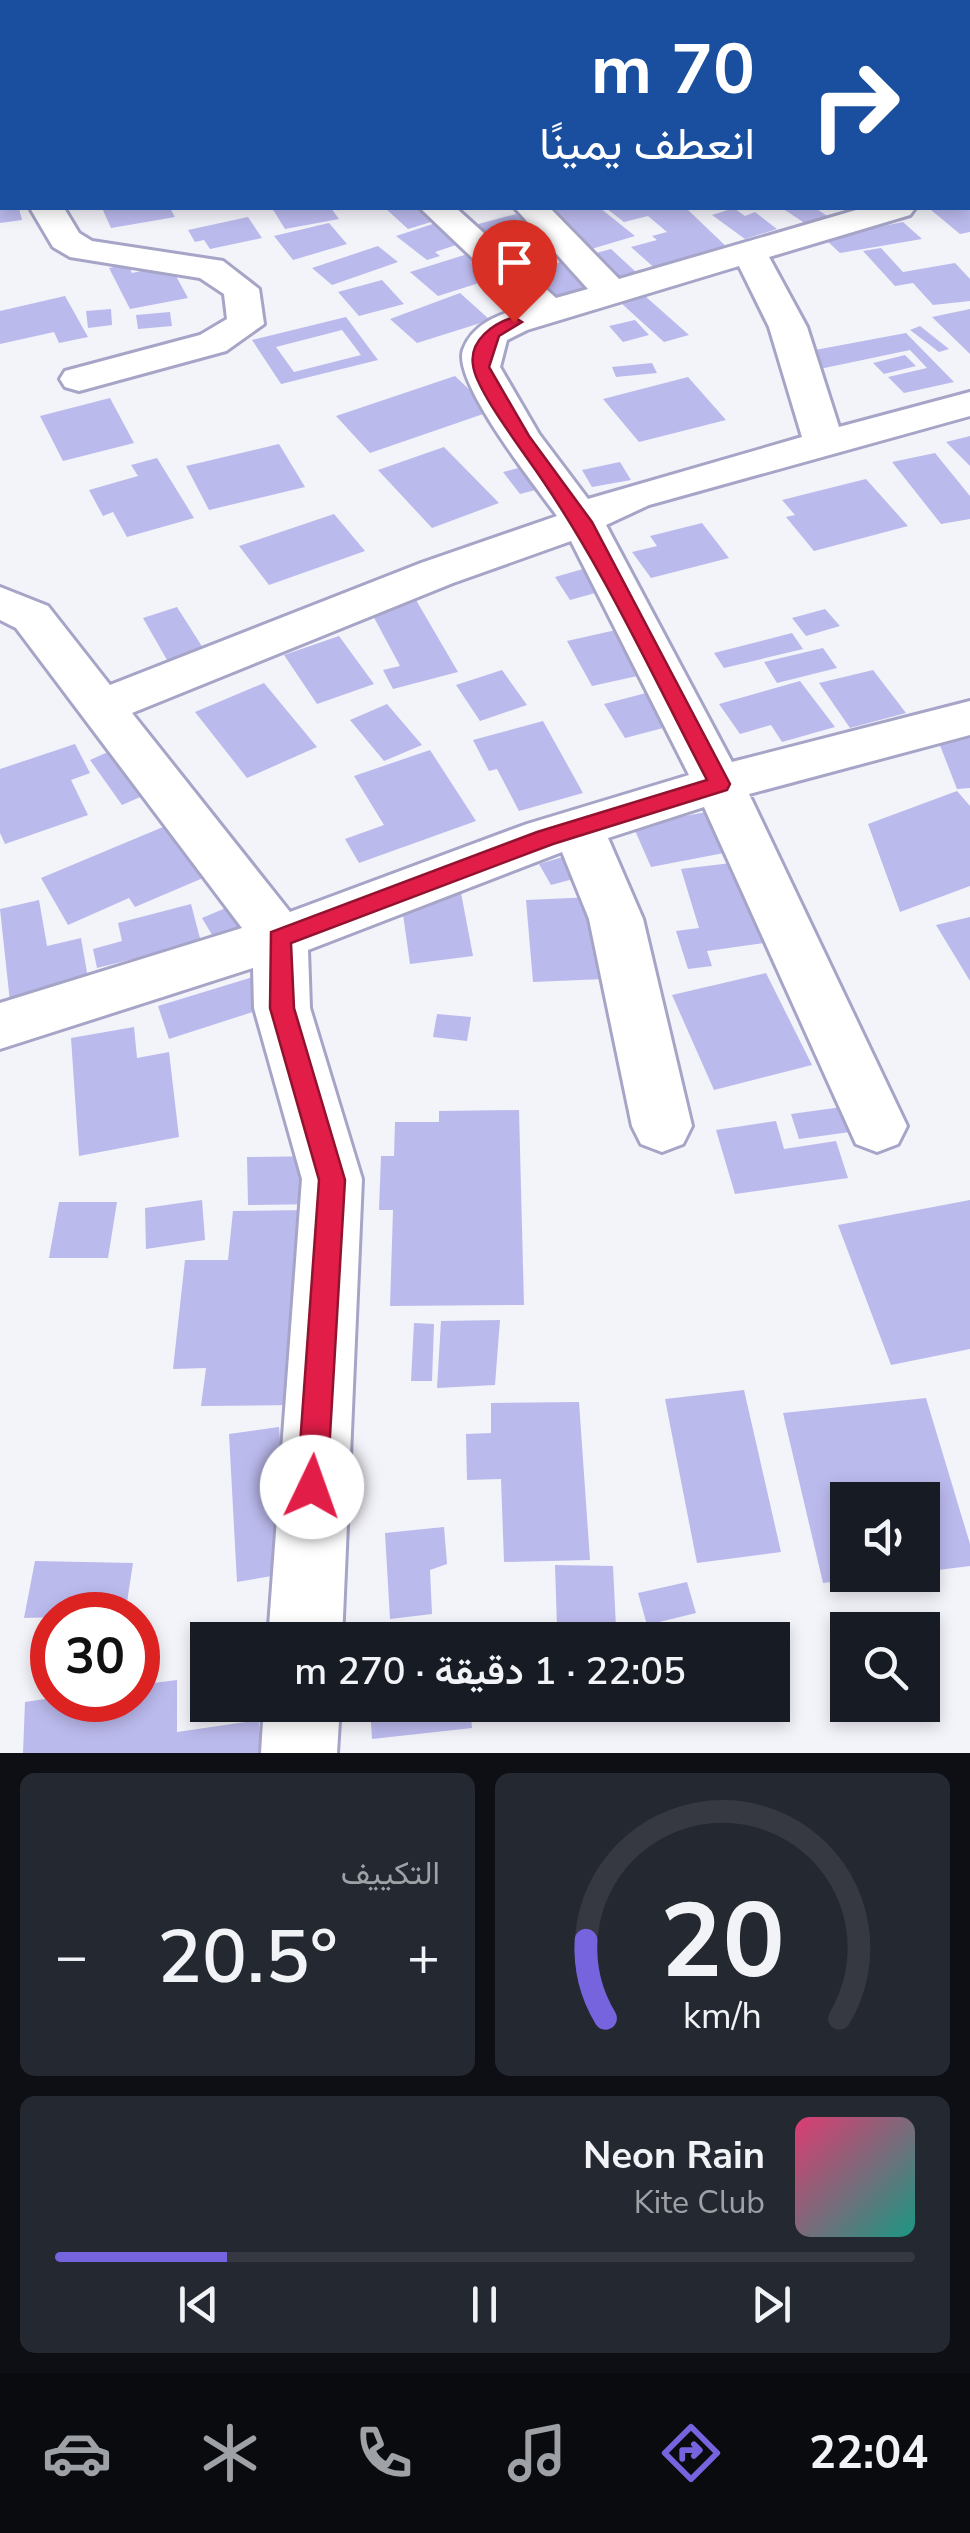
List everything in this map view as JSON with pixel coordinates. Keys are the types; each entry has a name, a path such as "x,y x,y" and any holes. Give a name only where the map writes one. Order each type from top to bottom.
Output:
{"street":[{"path":"48,210 65,240 82,250 210,270 241,289 246,308 244,324 214,343 79,379"},
{"path":"439,210 550,312"},
{"path":"537,210 610,291"},
{"path":"877,1126 720,784 583,522 521,437 481,367 482,351 493,333 610,291 891,210"},
{"path":"748,250 788,327 825,445"},
{"path":"101,707 437,573 583,522 604,506 970,404"},
{"path":"0,602 32,617 280,938 282,1008 332,1180 306,1622"},
{"path":"0,1026 280,938 578,828 720,784 970,718"},
{"path":"578,828 616,919 662,1126"},
{"path":"299,1753 301,1722"}],"building":[{"path":"0,210 20,210 22,220 0,223"},
{"path":"103,210 171,210 175,217 111,228"},
{"path":"273,210 332,210 339,219 285,229"},
{"path":"387,210 430,210 441,219 408,229"},
{"path":"541,210 602,210 635,236 588,250"},
{"path":"609,210 688,210 732,252 659,272 631,247 657,240 652,236 667,232 648,216 624,222"},
{"path":"728,210 745,216 755,212 777,229 745,239 712,215"},
{"path":"785,210 818,210 829,217 806,224"},
{"path":"931,210 970,210 970,232 960,234"},
{"path":"516,214 542,237 496,250 471,226"},
{"path":"248,217 262,238 210,249 204,240 195,242 188,230"},
{"path":"439,222 465,242 435,252 440,256 427,260 396,236"},
{"path":"903,222 922,239 840,253 824,238"},
{"path":"329,223 347,244 293,260 274,236"},
{"path":"378,246 398,262 332,285 312,268"},
{"path":"881,248 903,272 955,263 970,279 970,301 933,305 913,283 895,286 863,251"},
{"path":"611,249 637,273 611,280 585,256"},
{"path":"474,252 501,276 438,296 410,272"},
{"path":"569,259 595,289 555,302 522,275"},
{"path":"128,264 132,273 170,265 188,298 130,309 109,268"},
{"path":"382,280 404,304 359,316 338,292"},
{"path":"460,293 490,320 417,343 390,319"},
{"path":"65,296 88,337 59,343 54,332 0,344 0,311"},
{"path":"645,296 689,335 664,342 621,303"},
{"path":"111,309 112,325 88,328 86,311"},
{"path":"970,309 970,354 932,317"},
{"path":"170,312 172,326 138,329 136,315"},
{"path":"346,317 378,360 281,384 252,340","holes":["342,330 361,355 294,372 276,347"]},
{"path":"635,320 649,335 623,342 609,326"},
{"path":"920,326 949,349 939,352 910,330"},
{"path":"906,333 954,382 904,393 888,377 927,368 910,350 815,370 799,353"},
{"path":"905,355 916,366 884,374 873,363"},
{"path":"652,363 657,373 616,377 612,367"},
{"path":"455,376 492,411 370,453 336,416"},
{"path":"688,377 726,420 639,442 603,399"},
{"path":"110,398 134,443 63,461 40,416"},
{"path":"970,436 970,466 946,442"},
{"path":"279,444 305,487 209,510 186,466"},
{"path":"444,447 499,503 432,528 378,470"},
{"path":"935,453 970,496 970,519 941,524 892,462"},
{"path":"157,458 194,518 127,537 113,512 103,516 89,490 138,476 131,465"},
{"path":"620,462 631,480 592,487 582,470"},
{"path":"530,465 547,487 520,494 503,472"},
{"path":"866,479 908,526 814,551 786,517 795,515 782,500"},
{"path":"334,514 365,551 269,585 239,546"},
{"path":"702,523 729,558 651,578 632,552 657,546 650,536"},
{"path":"590,567 606,590 570,600 555,577"},
{"path":"416,600 458,672 393,689 383,670 400,666 371,612"},
{"path":"177,607 203,648 167,660 143,618"},
{"path":"825,609 840,626 806,636 792,618"},
{"path":"625,628 651,673 592,686 567,641"},
{"path":"792,633 803,649 724,668 714,653"},
{"path":"339,636 374,684 317,704 284,655"},
{"path":"823,648 837,668 777,683 764,662"},
{"path":"502,670 527,705 480,721 456,685"},
{"path":"873,670 906,713 850,728 819,683"},
{"path":"800,681 835,727 782,742 771,725 740,734 719,704"},
{"path":"264,683 317,747 247,778 195,712"},
{"path":"646,693 667,727 625,738 604,704"},
{"path":"387,704 422,745 384,761 350,720"},
{"path":"543,721 583,793 519,811 497,769 489,771 473,740"},
{"path":"970,728 970,788 957,789 934,730"},
{"path":"128,743 161,788 122,805 90,760"},
{"path":"75,744 90,773 71,780 88,815 5,844 0,833 0,769"},
{"path":"430,750 476,821 359,863 345,839 384,825 354,776"},
{"path":"957,791 970,806 970,886 900,912 868,824"},
{"path":"732,807 750,848 651,867 633,826"},
{"path":"175,822 210,875 135,907 129,898 68,925 41,878"},
{"path":"566,856 577,878 551,885 539,864"},
{"path":"756,860 785,940 707,951 712,966 688,969 676,931 699,928 681,869"},
{"path":"461,893 473,956 410,964 401,900"},
{"path":"594,897 604,979 533,982 526,900"},
{"path":"39,900 47,946 81,938 89,984 10,1002 0,909"},
{"path":"240,902 252,924 215,940 202,918"},
{"path":"191,904 201,942 97,968 93,949 122,941 118,923"},
{"path":"970,917 970,981 936,925"},
{"path":"766,973 812,1065 714,1090 672,995"},
{"path":"253,977 265,1008 169,1039 158,1006"},
{"path":"437,1014 471,1017 467,1041 433,1037"},
{"path":"134,1027 137,1058 169,1052 179,1137 79,1156 71,1038"},
{"path":"842,1107 850,1132 799,1139 791,1114"},
{"path":"519,1110 524,1305 390,1306 393,1210 379,1210 381,1156 394,1156 395,1122 439,1122 439,1111"},
{"path":"776,1121 784,1149 836,1141 848,1178 735,1194 716,1130"},
{"path":"322,1156 323,1204 248,1205 247,1157"},
{"path":"202,1200 205,1240 146,1249 145,1208"},
{"path":"970,1200 970,1349 891,1365 838,1225"},
{"path":"59,1202 117,1202 108,1258 49,1258"},
{"path":"307,1210 294,1405 201,1406 206,1368 173,1369 185,1260 228,1260 233,1211"},
{"path":"500,1320 495,1385 437,1388 441,1321"},
{"path":"414,1323 434,1324 432,1381 411,1381"},
{"path":"744,1390 781,1552 697,1563 665,1399"},
{"path":"926,1398 970,1544 970,1566 940,1570 940,1482 830,1482 830,1582 823,1583 783,1413"},
{"path":"579,1402 590,1560 504,1562 501,1479 467,1480 466,1434 491,1433 491,1403"},
{"path":"279,1427 290,1573 237,1582 229,1434"},
{"path":"444,1527 447,1564 430,1570 432,1614 390,1619 385,1533"},
{"path":"35,1561 133,1563 129,1592 30,1592 30,1618 24,1618"},
{"path":"555,1565 613,1566 616,1622 557,1622"},
{"path":"687,1582 696,1613 646,1622 638,1593"},
{"path":"177,1680 177,1732 259,1722 261,1753 23,1753 25,1702 30,1701 30,1722 160,1722 160,1682"},
{"path":"371,1722 471,1722 472,1728 372,1739"}],"route":[{"path":"312,1487 332,1180 282,1008 280,938 545,838 720,784 583,522 521,437 481,367 482,351 493,333 514,322"}]}
